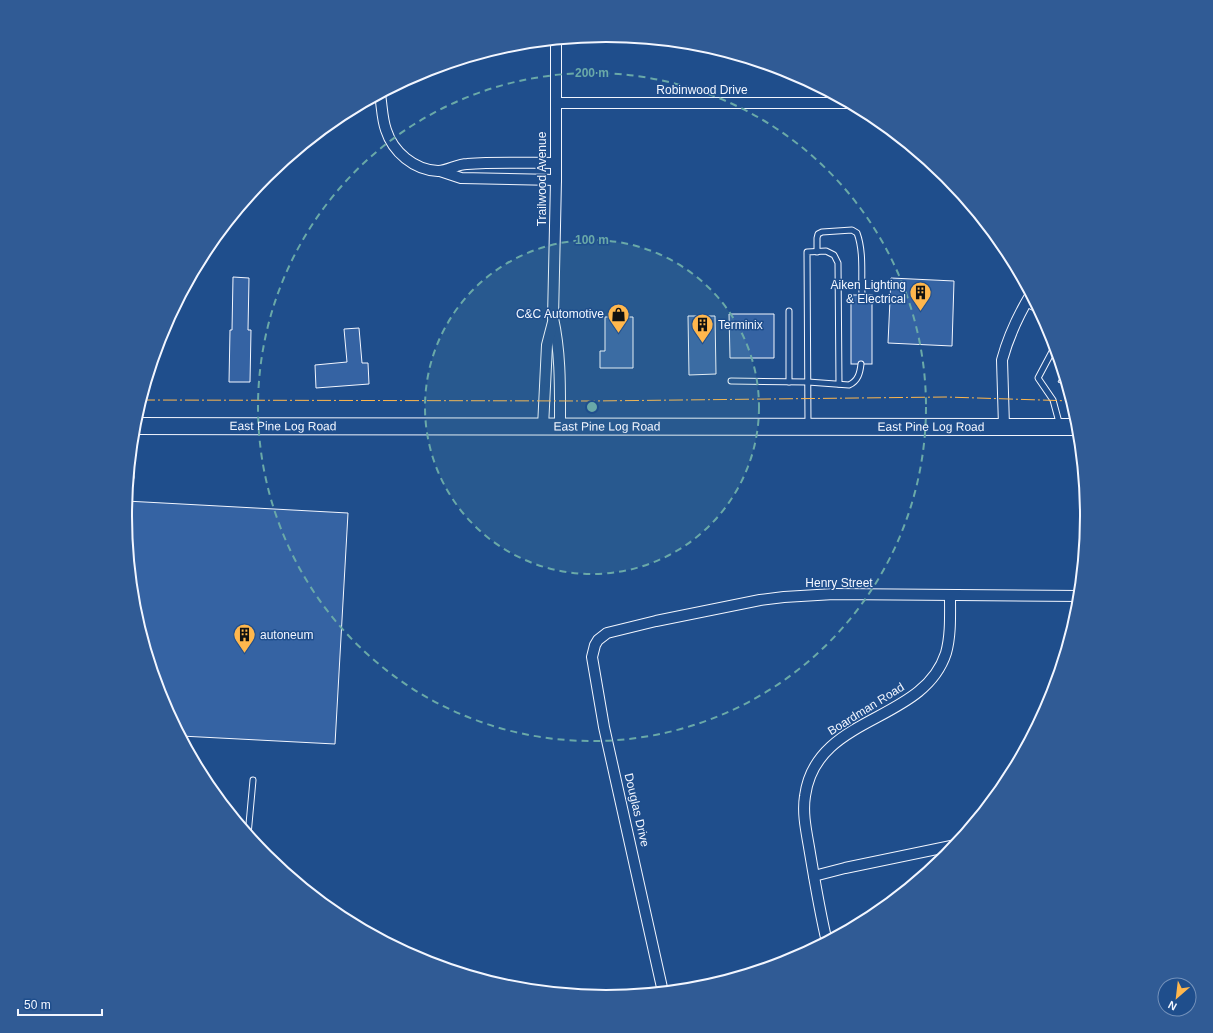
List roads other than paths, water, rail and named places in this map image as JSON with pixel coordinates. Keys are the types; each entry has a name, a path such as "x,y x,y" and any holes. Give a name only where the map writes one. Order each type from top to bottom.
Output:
{"main road":[{"name":"East Pine Log Road","path":"141,426 1072,427"}],"street":[{"name":"Trailwood Avenue","path":"556,45 554,318 560,373 560,427"},
{"path":"381,100 385,129 393,145 413,164 461,178 556,180"},
{"name":"Robinwood Drive","path":"556,103 838,103"},
{"path":"440,171 465,164 556,163"},
{"path":"1004,426 1002,360 1028,299"},
{"name":"Trailwood Avenue","path":"543,427 547,345 554,318"},
{"name":"Henry Street","path":"602,636 607,633 696,612 784,597 834,594 1074,596"},
{"name":"Boardman Road","path":"826,937 814,876 804,807 810,775 821,756 836,741 892,710 930,681 941,664 949,640 950,596"},
{"name":"Douglas Drive","path":"602,636 594,645 592,657 604,727 662,988"},
{"path":"814,876 947,847"}],"lane":[{"path":"817,252 817,238 818,234 822,232 852,230 857,233 860,240 862,295"},
{"path":"808,427 807,252 826,252 834,255 838,263 839,384"},
{"path":"1025,303 1032,307"},
{"path":"789,311 790,382"},
{"path":"1052,352 1038,378 1053,400 1061,427"},
{"path":"731,381 808,382 849,385 855,382 859,374 861,364"},
{"path":"249,827 253,780"}],"place":[{"name":"Aiken Lighting & Electrical","path":"921,312"},
{"name":"C&C Automotive","path":"619,334"},
{"name":"Terminix","path":"702,344"},
{"name":"autoneum","path":"244,654"}]}
